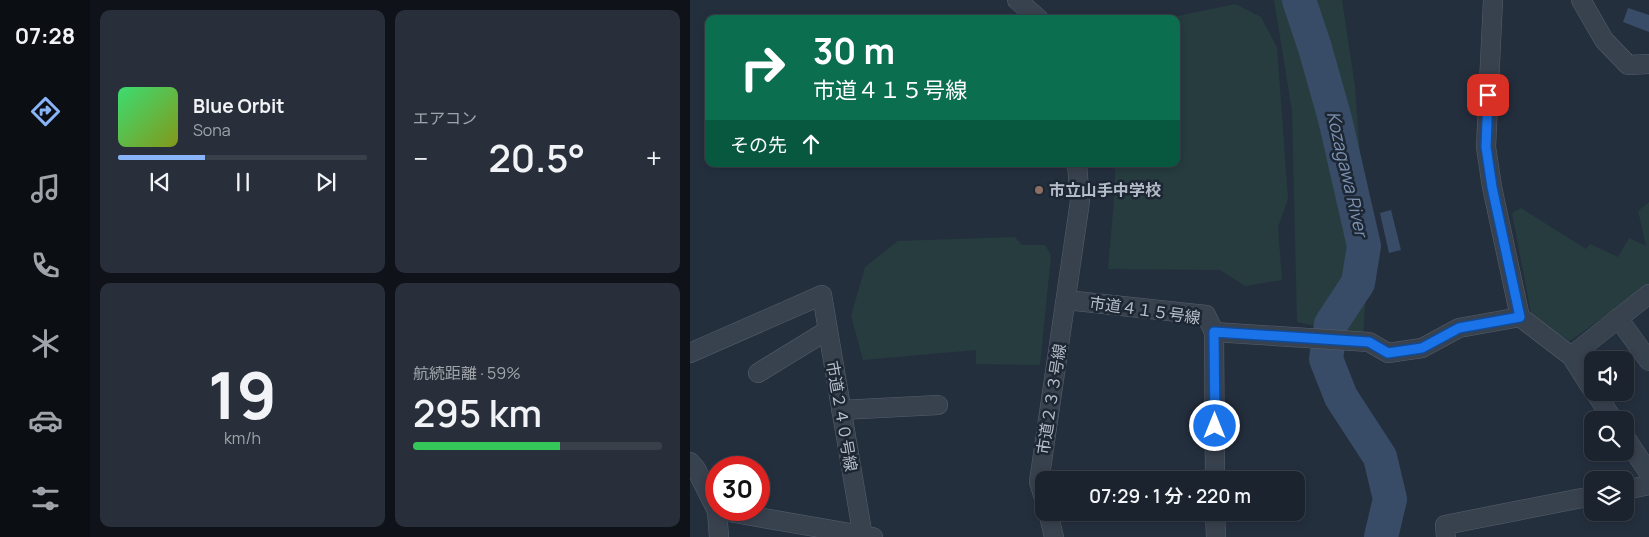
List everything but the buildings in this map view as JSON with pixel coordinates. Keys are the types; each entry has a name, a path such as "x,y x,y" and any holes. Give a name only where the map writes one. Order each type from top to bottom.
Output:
{"street":[{"path":"1017,0 1034,15"},
{"path":"1493,0 1486,147 1492,187 1520,317 1571,356 1584,376"},
{"path":"1581,0 1604,40 1628,65 1649,64"},
{"name":"市道２３３号線","path":"1041,471 1080,201 1077,167"},
{"path":"1571,356 1649,294"},
{"name":"市道２４０号線","path":"690,353 822,295 841,410 867,536"},
{"name":"市道４１５号線","path":"1066,300 1206,315 1214,332 1369,342 1388,353 1422,348 1459,328 1520,317"},
{"path":"1618,318 1649,361"},
{"path":"758,373 828,330"},
{"path":"1214,332 1215,471"},
{"path":"841,410 938,405"},
{"path":"1634,450 1649,473"},
{"path":"690,462 705,487"},
{"path":"1634,488 1649,485"},
{"path":"1446,537 1445,525 1584,498"},
{"path":"770,519 867,536"},
{"path":"718,521 719,537"},
{"path":"1050,521 1054,537"},
{"path":"1215,521 1216,537"}],"green space":[{"path":"1274,0 1342,0 1355,87 1368,265 1363,337 1297,322 1292,111"},
{"path":"1235,4 1261,17 1277,47 1288,199 1278,227 1282,280 1245,286 1220,270 1108,269 1115,167 1180,167 1180,16"},
{"path":"1649,202 1649,285 1570,341 1532,318 1512,213 1521,208 1586,249 1590,244 1618,257 1629,238 1646,246 1638,211"},
{"path":"1015,237 1022,245 1045,245 1051,255 1040,365 976,364 976,350 863,360 851,316 865,267 898,241"}],"water":[{"path":"1628,8 1649,15 1649,32 1623,22"},
{"path":"1391,210 1401,250 1389,253 1380,213"}],"waterway":[{"name":"Kozagawa River","path":"1299,0 1335,119 1364,246 1358,283 1331,324 1326,359 1341,397 1380,457 1390,499 1381,537"}],"place":[{"name":"市立山手中学校","path":"1039,190"}],"route":[{"path":"1215,426 1214,332 1369,342 1388,353 1422,348 1459,328 1520,317 1492,187 1486,147 1488,95"}]}
